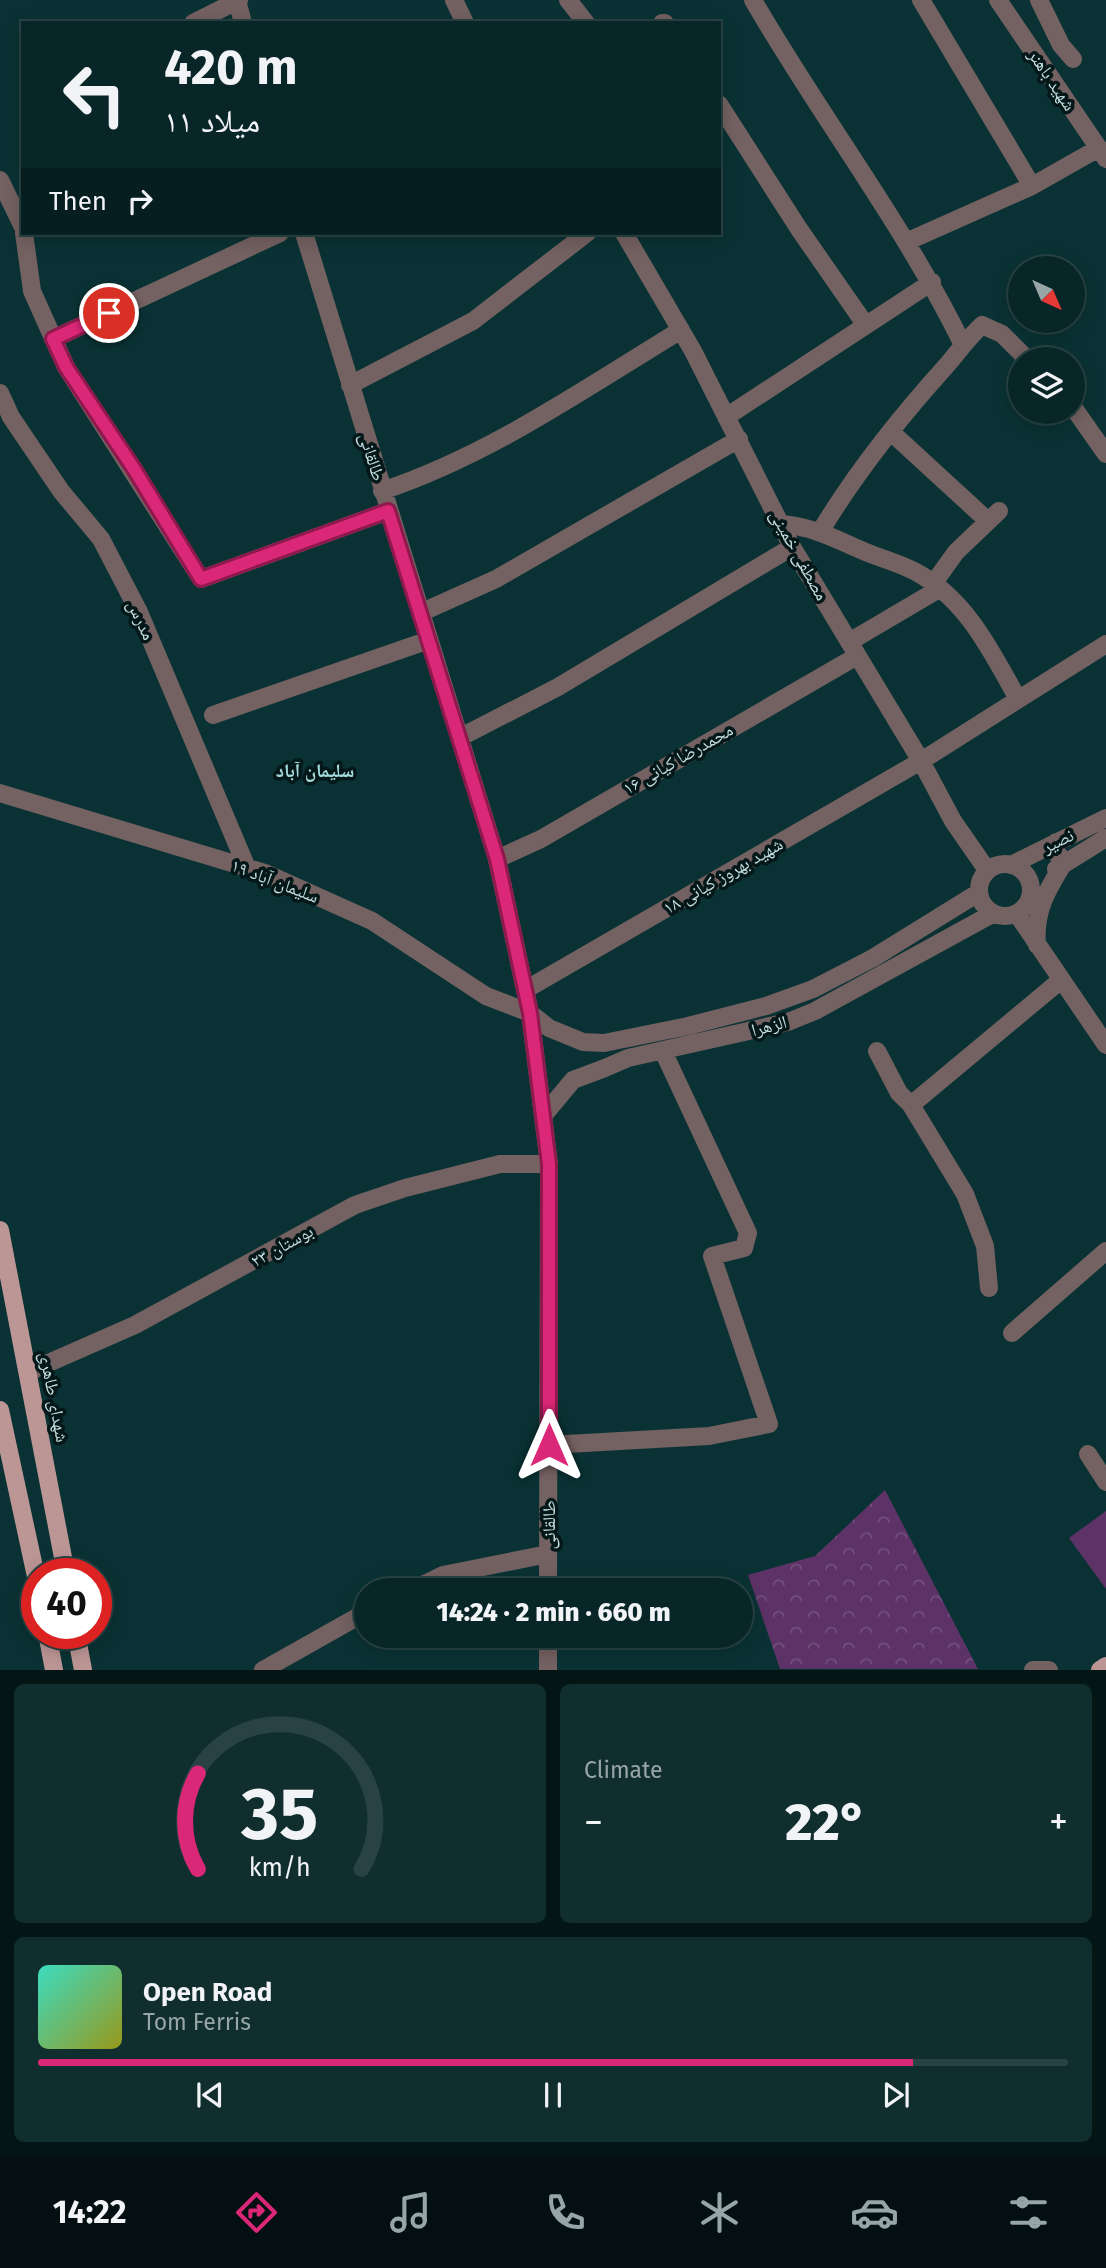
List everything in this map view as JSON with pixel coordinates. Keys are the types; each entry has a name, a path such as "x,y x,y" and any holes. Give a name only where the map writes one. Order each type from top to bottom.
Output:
{"main road":[{"name":"شهدای طاهری","path":"0,1230 63,1558"},
{"path":"0,1410 32,1558"},
{"path":"50,1649 54,1670"},
{"path":"79,1649 83,1670"},
{"path":"1100,1670 1106,1666"}],"street":[{"path":"197,21 238,0 243,21"},
{"path":"454,0 464,21"},
{"path":"568,0 584,21"},
{"path":"753,0 796,76 932,282 962,344"},
{"path":"921,0 1032,186"},
{"name":"شهید باهنر","path":"998,0 1102,154"},
{"path":"1039,0 1061,45 1073,59"},
{"path":"721,107 799,229 865,324"},
{"path":"906,242 1102,154"},
{"path":"0,180 21,223"},
{"path":"23,235 32,290 66,367 134,469 201,579 388,511"},
{"path":"53,339 276,235"},
{"name":"طالقانی","path":"305,235 497,859 530,1013 549,1164 548,1578"},
{"path":"350,385 473,321 584,235"},
{"name":"مصطفی خمینی","path":"625,235 681,330 792,547 921,761 953,821 987,870"},
{"path":"726,417 932,282"},
{"path":"820,532 845,490 962,344 982,324 1002,334 1015,347"},
{"path":"382,491 426,476 499,441 681,330"},
{"name":"مدرس","path":"0,393 6,423 107,552 139,612 247,868"},
{"path":"1085,424 1106,454"},
{"path":"891,432 994,516 956,552 936,586"},
{"path":"420,613 496,579 582,526 739,439"},
{"path":"780,524 804,525 915,572 936,586 964,610 980,632 1018,699"},
{"path":"459,738 558,687 792,547"},
{"name":"محمدرضا کیانی ۱۶","path":"497,859 541,839 853,649 936,586"},
{"path":"213,715 429,640"},
{"name":"شهید بهروز کیانی ۱۸","path":"525,990 921,761 1106,645"},
{"name":"سلیمان آباد ۱۹","path":"0,793 247,868 372,921 486,996 530,1013"},
{"name":"نصیر","path":"1011,865 1106,818"},
{"path":"1031,894 1029,881 1022,871 1011,865 999,864 987,870 980,881 978,893 983,905 992,914 1004,917 1017,914 1026,905 1031,894 1065,861 1106,838"},
{"path":"1056,842 1056,853 1065,861"},
{"path":"1037,945 1035,925 1038,907 1065,861"},
{"name":"الزهرا","path":"530,1013 549,1028 583,1042 604,1043 688,1026 766,1006 813,989 873,958 978,893"},
{"path":"949,912 957,915 961,922 956,933"},
{"name":"الزهرا","path":"543,1116 573,1080 663,1051 788,1022 815,1011 992,914"},
{"path":"1017,914 1106,1045"},
{"path":"911,1105 1061,980"},
{"path":"604,1043 596,1055 605,1068"},
{"path":"549,1445 709,1436 769,1424 712,1256 744,1248 748,1233 663,1051"},
{"path":"877,1051 899,1093 911,1105 965,1194 985,1246 989,1287"},
{"name":"بوستان ۲۳","path":"28,1372 135,1325 355,1205 405,1188 500,1164 549,1164"},
{"path":"1012,1334 1106,1251"},
{"path":"1088,1454 1106,1482"},
{"path":"437,1578 548,1554"},
{"path":"263,1670 354,1619"},
{"path":"548,1648 548,1670"},
{"path":"1033,1670 1049,1670"}],"green space":[{"path":"885,1490 978,1669 780,1669 753,1590 753,1578 748,1575 815,1556"},
{"path":"1106,1511 1106,1589 1069,1538"}],"district":[{"name":"سلیمان آباد","path":"315,770"}],"route":[{"path":"109,313 53,339 66,367 134,469 201,579 388,511 497,859 530,1013 549,1164 549,1445"}]}
